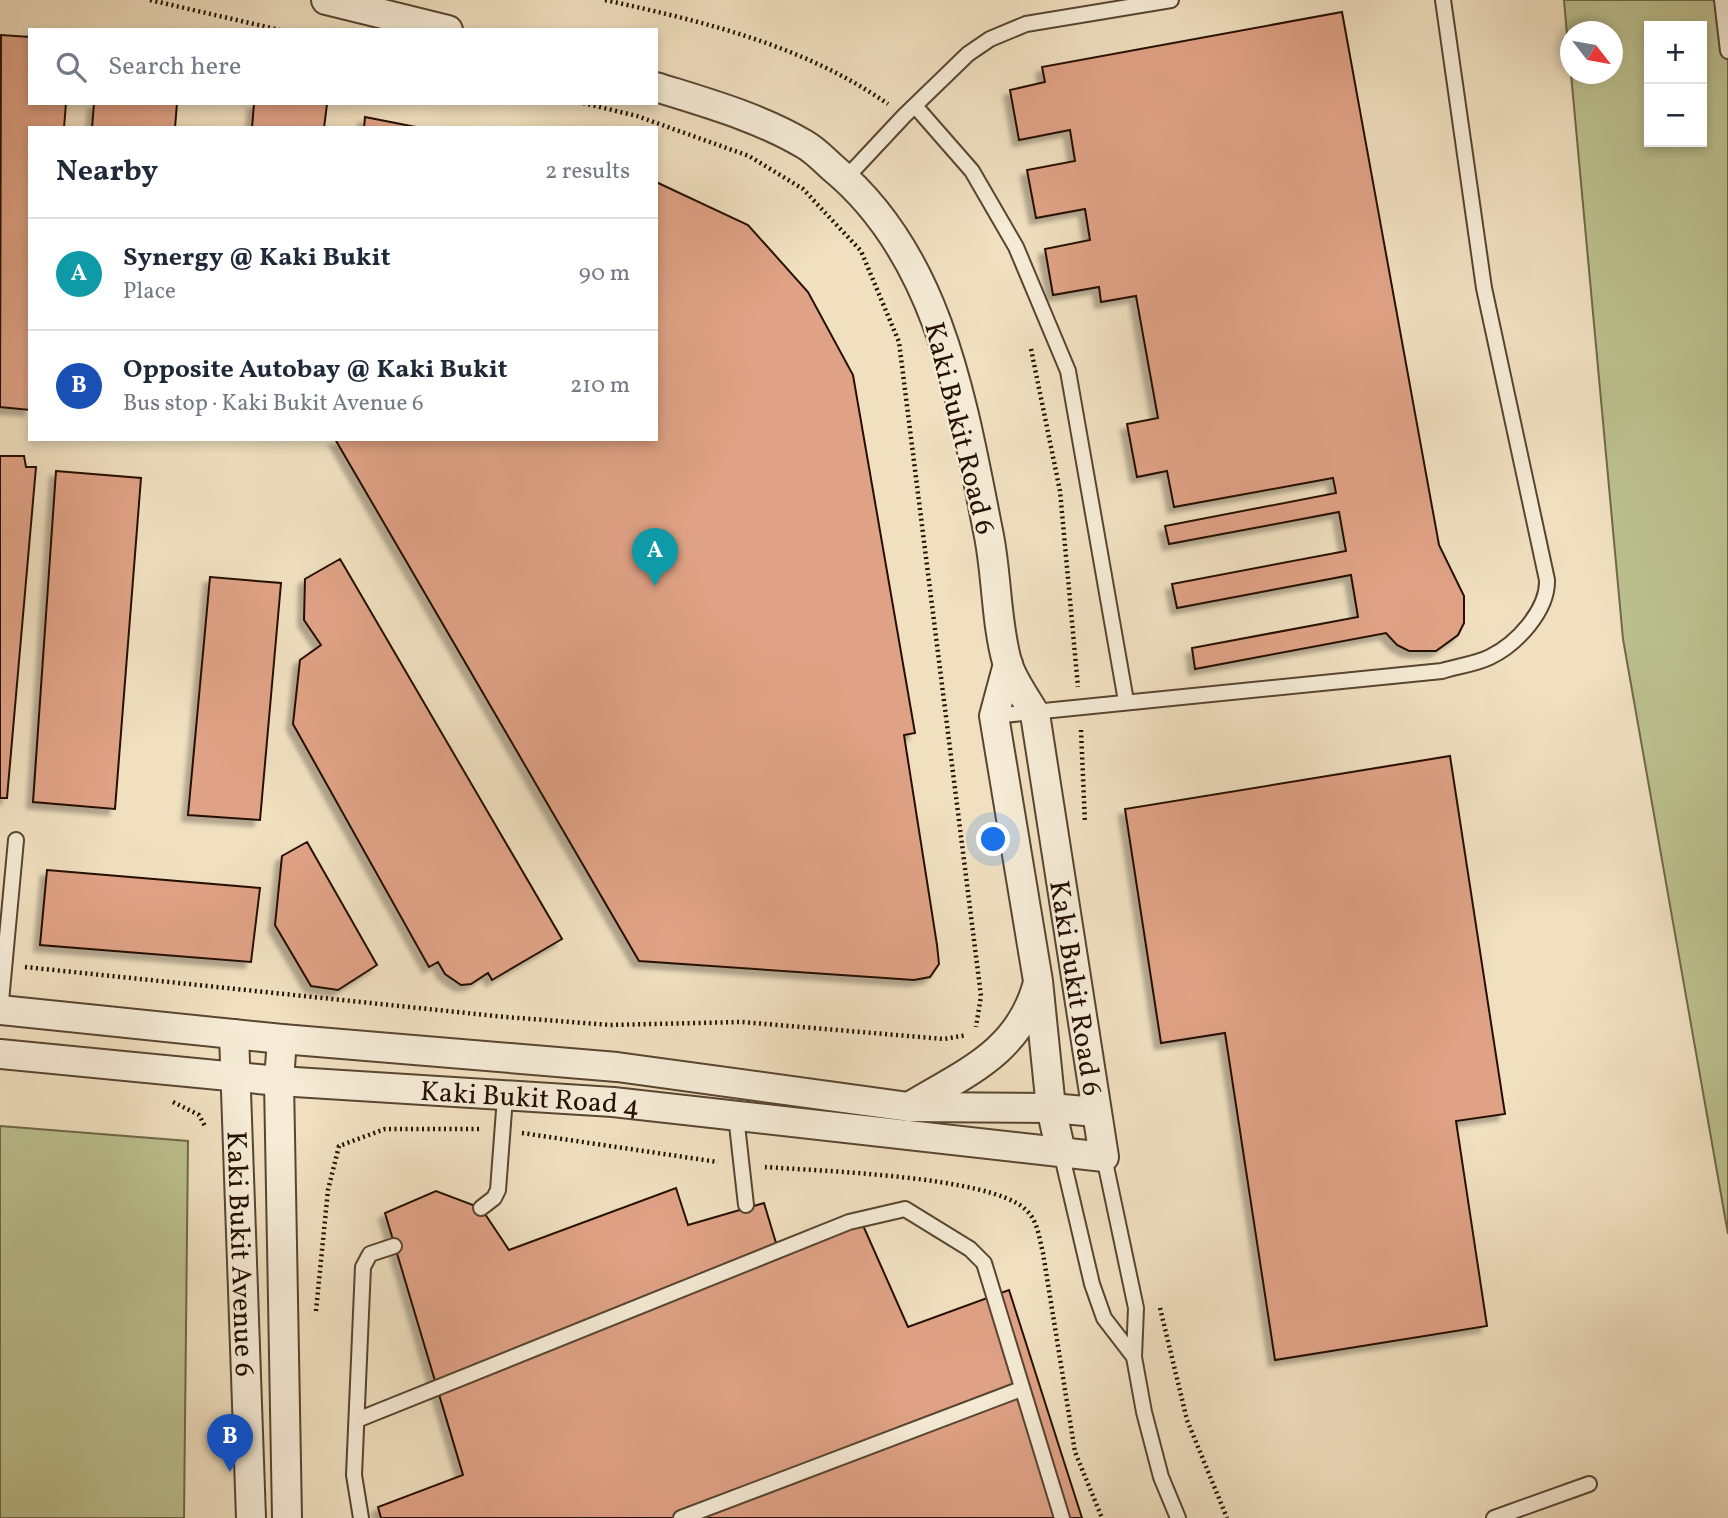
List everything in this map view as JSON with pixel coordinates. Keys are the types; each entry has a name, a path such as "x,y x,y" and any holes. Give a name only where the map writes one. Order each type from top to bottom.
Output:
{"street":[{"path":"326,0 440,28"},
{"name":"Kaki Bukit Road 6","path":"658,88 750,117 806,145 856,187 894,236 918,276 944,341 989,538 1007,664 1035,714 1096,1112"},
{"name":"Kaki Bukit Road 6","path":"1007,664 994,716 1038,981 1051,1108"},
{"path":"909,1107 999,1051 1018,1030 1031,1007 1038,981"},
{"name":"Kaki Bukit Road 4","path":"0,1011 282,1039 617,1067 909,1107 1051,1108 1096,1112"},
{"name":"Kaki Bukit Avenue 6","path":"234,1034 251,1518"},
{"name":"Kaki Bukit Avenue 6","path":"282,1039 278,1081 287,1518"},
{"name":"Kaki Bukit Road 4","path":"0,1054 278,1081 613,1102 1104,1157"},
{"path":"1051,1108 1061,1152"},
{"path":"1096,1112 1104,1157"}],"lane":[{"path":"846,178 968,54 990,39 1026,24 1171,0"},
{"path":"994,716 1035,714 1126,701 1442,671 1492,656 1525,629 1547,595 1484,288 1443,0"},
{"path":"1722,0 1728,51"},
{"path":"910,111 972,171 1010,236 1068,371 1126,701"},
{"path":"0,1011 16,840"},
{"path":"481,1208 494,1198 498,1190 505,1097"},
{"path":"736,1116 746,1205"},
{"path":"1061,1152 1092,1284 1104,1318 1133,1357"},
{"path":"1104,1157 1136,1308 1133,1357 1161,1477 1178,1518"},
{"path":"357,1420 849,1222 905,1209 970,1249 984,1263 1062,1518"},
{"path":"362,1518 354,1475 363,1267 370,1254 394,1246"},
{"path":"681,1518 1021,1389"},
{"path":"1494,1518 1588,1484"}],"path":[{"path":"150,0 271,28"},
{"path":"605,0 713,24 787,50 850,78 910,111"},
{"path":"6,965 290,996 610,1025 742,1022 944,1039 971,1034 977,1026 981,996 900,342 861,251 803,189 749,156 636,116 591,105"},
{"path":"1028,336 1060,491 1080,708"},
{"path":"170,1100 199,1115 212,1138"},
{"path":"340,1146 385,1129 456,1127 503,1130 742,1165"}],"green space":[{"path":"1564,0 1728,0 1728,1234 1623,639 1572,84 1623,84 1623,21 1566,21"},
{"path":"0,1126 188,1141 184,1518 0,1518"}],"building":[{"path":"1342,12 1439,545 1464,596 1464,623 1458,635 1436,651 1409,651 1397,645 1386,633 1195,669 1192,648 1358,617 1351,575 1177,608 1172,584 1346,551 1339,512 1169,544 1165,526 1336,493 1333,478 1174,507 1167,471 1137,477 1127,424 1158,418 1136,296 1101,302 1099,287 1053,295 1045,249 1090,240 1085,209 1036,218 1027,170 1075,161 1070,130 1019,140 1010,90 1045,82 1042,67"},
{"path":"1,35 28,37 28,105 66,105 64,126 28,126 28,410 0,407"},
{"path":"94,105 177,105 175,126 92,126"},
{"path":"254,105 327,105 324,126 252,126"},
{"path":"365,117 411,126 364,126"},
{"path":"658,183 748,225 808,292 853,375 915,733 904,735 939,964 930,977 914,980 639,961 336,441 658,441"},
{"path":"0,456 24,456 26,467 36,467 7,798 0,798"},
{"path":"56,471 141,478 115,809 33,802"},
{"path":"340,559 562,939 492,980 488,973 471,984 461,985 445,974 438,962 429,967 293,724 300,660 321,645 304,620 305,579"},
{"path":"210,577 281,583 260,820 188,815"},
{"path":"1450,756 1505,1114 1456,1121 1487,1326 1275,1360 1225,1033 1161,1043 1125,809"},
{"path":"307,842 377,965 338,990 311,986 275,925 282,856"},
{"path":"47,870 260,888 251,962 40,945"},
{"path":"676,1188 688,1225 764,1203 776,1243 858,1214 908,1327 1009,1290 1082,1518 381,1518 378,1507 463,1475 385,1213 436,1191 481,1208 509,1250"}],"place":[{"name":"Synergy @ Kaki Bukit","path":"655,586"},
{"name":"Opposite Autobay @ Kaki Bukit","path":"230,1472"}]}
